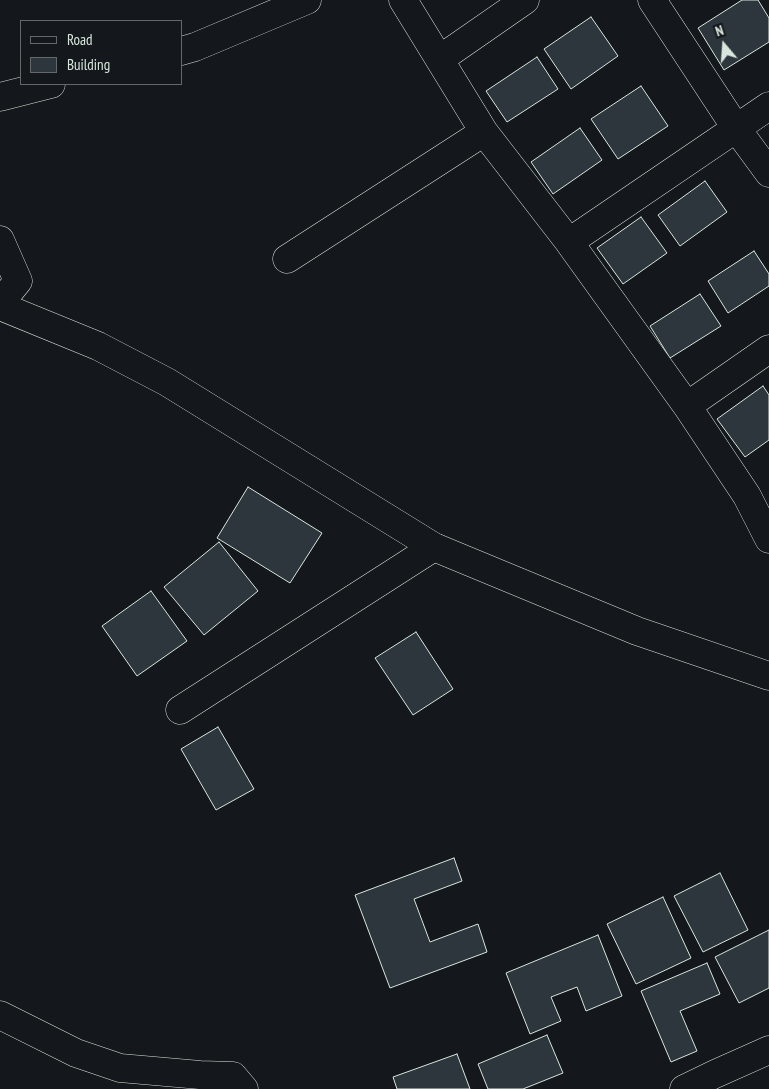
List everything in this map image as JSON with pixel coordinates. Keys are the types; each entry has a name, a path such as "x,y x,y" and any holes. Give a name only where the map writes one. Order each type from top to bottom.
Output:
{"street":[{"path":"182,51 307,0"},
{"path":"403,0 484,132 569,242 688,406 747,496 769,539"},
{"path":"440,59 525,0"},
{"path":"652,0 736,128 769,173"},
{"path":"0,97 47,85"},
{"path":"569,242 769,106"},
{"path":"287,259 484,132"},
{"path":"0,240 18,281 0,305 98,346 167,382 434,547 637,631 769,676"},
{"path":"688,406 769,349"},
{"path":"180,710 434,547"},
{"path":"0,1014 76,1053 120,1068 233,1076 244,1089"},
{"path":"684,1089 769,1050"}],"building":[{"path":"742,0 758,0 769,18 769,42 724,70 698,28"},
{"path":"591,17 618,56 571,89 544,49"},
{"path":"537,57 558,89 507,122 486,91"},
{"path":"641,86 668,126 618,159 591,119"},
{"path":"580,128 602,160 553,194 531,162"},
{"path":"705,181 727,212 680,246 658,215"},
{"path":"641,217 667,253 623,284 597,248"},
{"path":"754,251 769,274 769,286 728,313 708,281"},
{"path":"700,294 721,326 670,358 650,326"},
{"path":"763,386 769,395 769,440 745,457 717,419"},
{"path":"248,487 322,533 290,583 217,538"},
{"path":"219,542 258,591 204,635 164,587"},
{"path":"151,591 187,641 137,676 102,626"},
{"path":"416,632 453,689 413,715 375,658"},
{"path":"218,727 254,789 216,810 181,749"},
{"path":"454,858 462,881 414,899 430,942 478,924 487,952 390,988 355,895"},
{"path":"720,873 748,930 703,952 674,896"},
{"path":"663,897 691,958 636,984 607,924"},
{"path":"769,930 769,988 739,1003 715,957"},
{"path":"598,935 622,996 586,1011 577,987 551,997 561,1021 530,1034 506,973"},
{"path":"707,963 720,994 680,1011 697,1051 671,1062 641,991"},
{"path":"547,1035 563,1073 523,1089 488,1089 478,1064"},
{"path":"457,1054 470,1089 397,1089 393,1077"}]}
